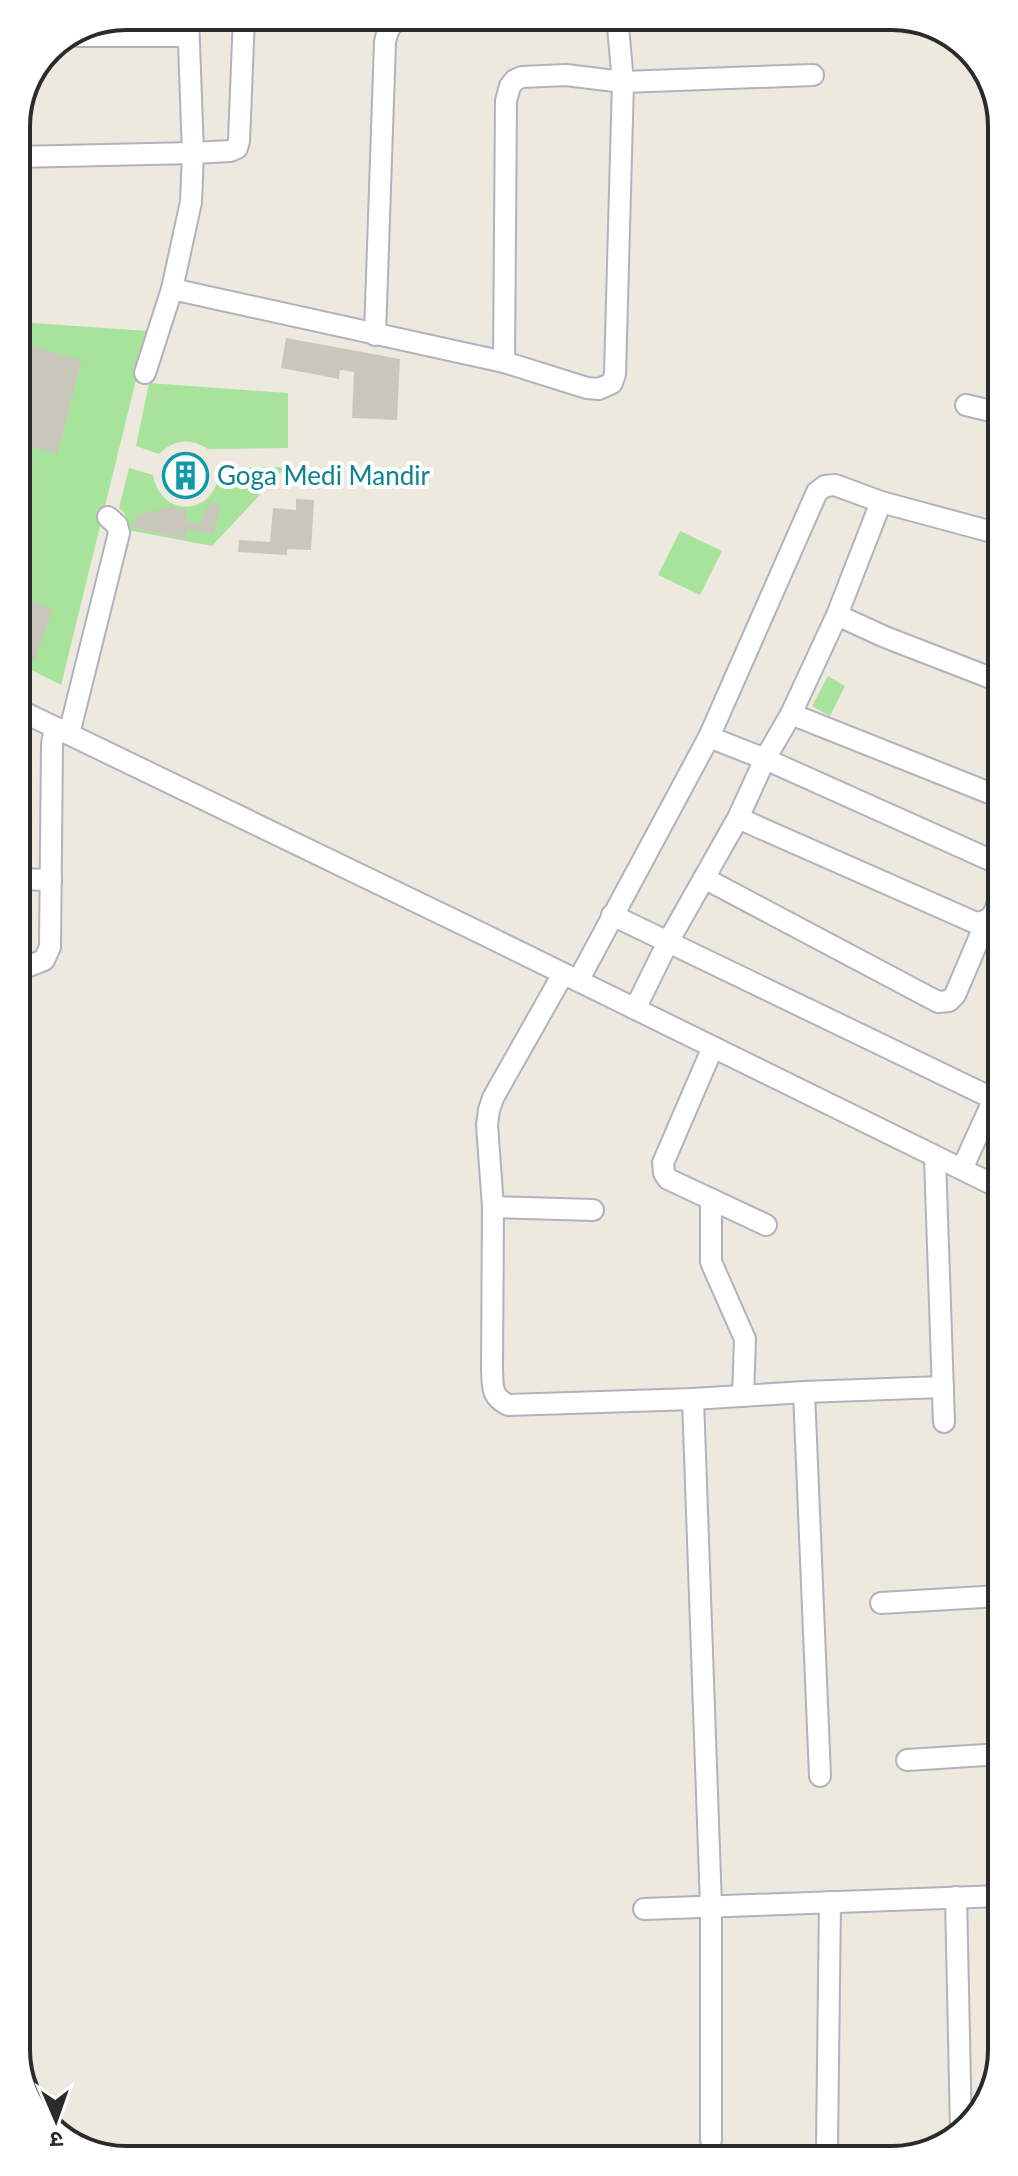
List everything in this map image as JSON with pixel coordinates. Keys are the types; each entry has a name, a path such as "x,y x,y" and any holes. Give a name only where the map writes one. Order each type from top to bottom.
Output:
{"street":[{"path":"100,34 144,30"},
{"path":"145,373 172,289 191,202 193,153 188,30"},
{"path":"30,157 193,153 237,148 243,30"},
{"path":"375,335 387,30"},
{"path":"172,289 504,362 587,388 599,389 612,383 615,374 623,82 618,30"},
{"path":"504,362 506,101 510,86 522,77 566,75 623,82 813,75"},
{"path":"966,405 988,410"},
{"path":"943,1387 508,1405 499,1400 494,1393 492,1370 493,1207 487,1125 493,1098 612,915 709,737 817,492 825,486 835,485 881,502 988,531"},
{"path":"635,1009 791,714 837,615 881,502"},
{"path":"30,966 44,960 50,947 52,744 62,730 119,533 117,525 108,517"},
{"path":"837,615 988,677"},
{"path":"791,714 988,792"},
{"path":"30,715 988,1182"},
{"path":"709,737 988,859"},
{"path":"738,818 976,923 988,916"},
{"path":"704,878 938,1002 949,1001 955,995 988,922"},
{"path":"30,879 51,880"},
{"path":"612,915 988,1091"},
{"path":"713,1047 663,1163 664,1173 668,1179 766,1225"},
{"path":"962,1169 988,1112"},
{"path":"935,1158 944,1422"},
{"path":"711,1199 711,1262 745,1339 743,1396"},
{"path":"493,1207 593,1210"},
{"path":"804,1392 820,1776"},
{"path":"693,1399 711,1906 711,2140"},
{"path":"881,1603 988,1597"},
{"path":"907,1760 988,1755"},
{"path":"644,1909 988,1896"},
{"path":"956,1897 961,2116"},
{"path":"827,2146 830,1902"}],"green space":[{"path":"30,323 148,331 61,685 30,669"},
{"path":"149,383 288,393 288,448 208,449 183,442 171,445 159,454 136,446"},
{"path":"286,467 212,546 128,530 127,518 119,508 129,468 153,475 158,490 167,500 189,506 200,503 210,495 219,468"},
{"path":"680,531 722,551 700,595 658,575"},
{"path":"828,676 845,686 830,716 812,706"}],"building":[{"path":"286,338 400,359 397,420 352,418 354,372 340,370 339,379 281,368"},
{"path":"30,346 82,360 57,454 30,446"},
{"name":"Goga Medi Mandir","path":"186,453 201,459 207,474 201,489 186,495 171,489 165,474 171,459"},
{"path":"296,499 314,500 311,550 287,549 287,555 238,552 239,540 270,542 273,508 296,510"},
{"path":"209,503 220,505 214,534 187,529 185,539 134,528 136,516 170,507 187,510 185,521 199,524"},
{"path":"30,600 52,610 35,660 30,658"}],"place":[{"name":"Goga Medi Mandir","path":"186,475"}]}
